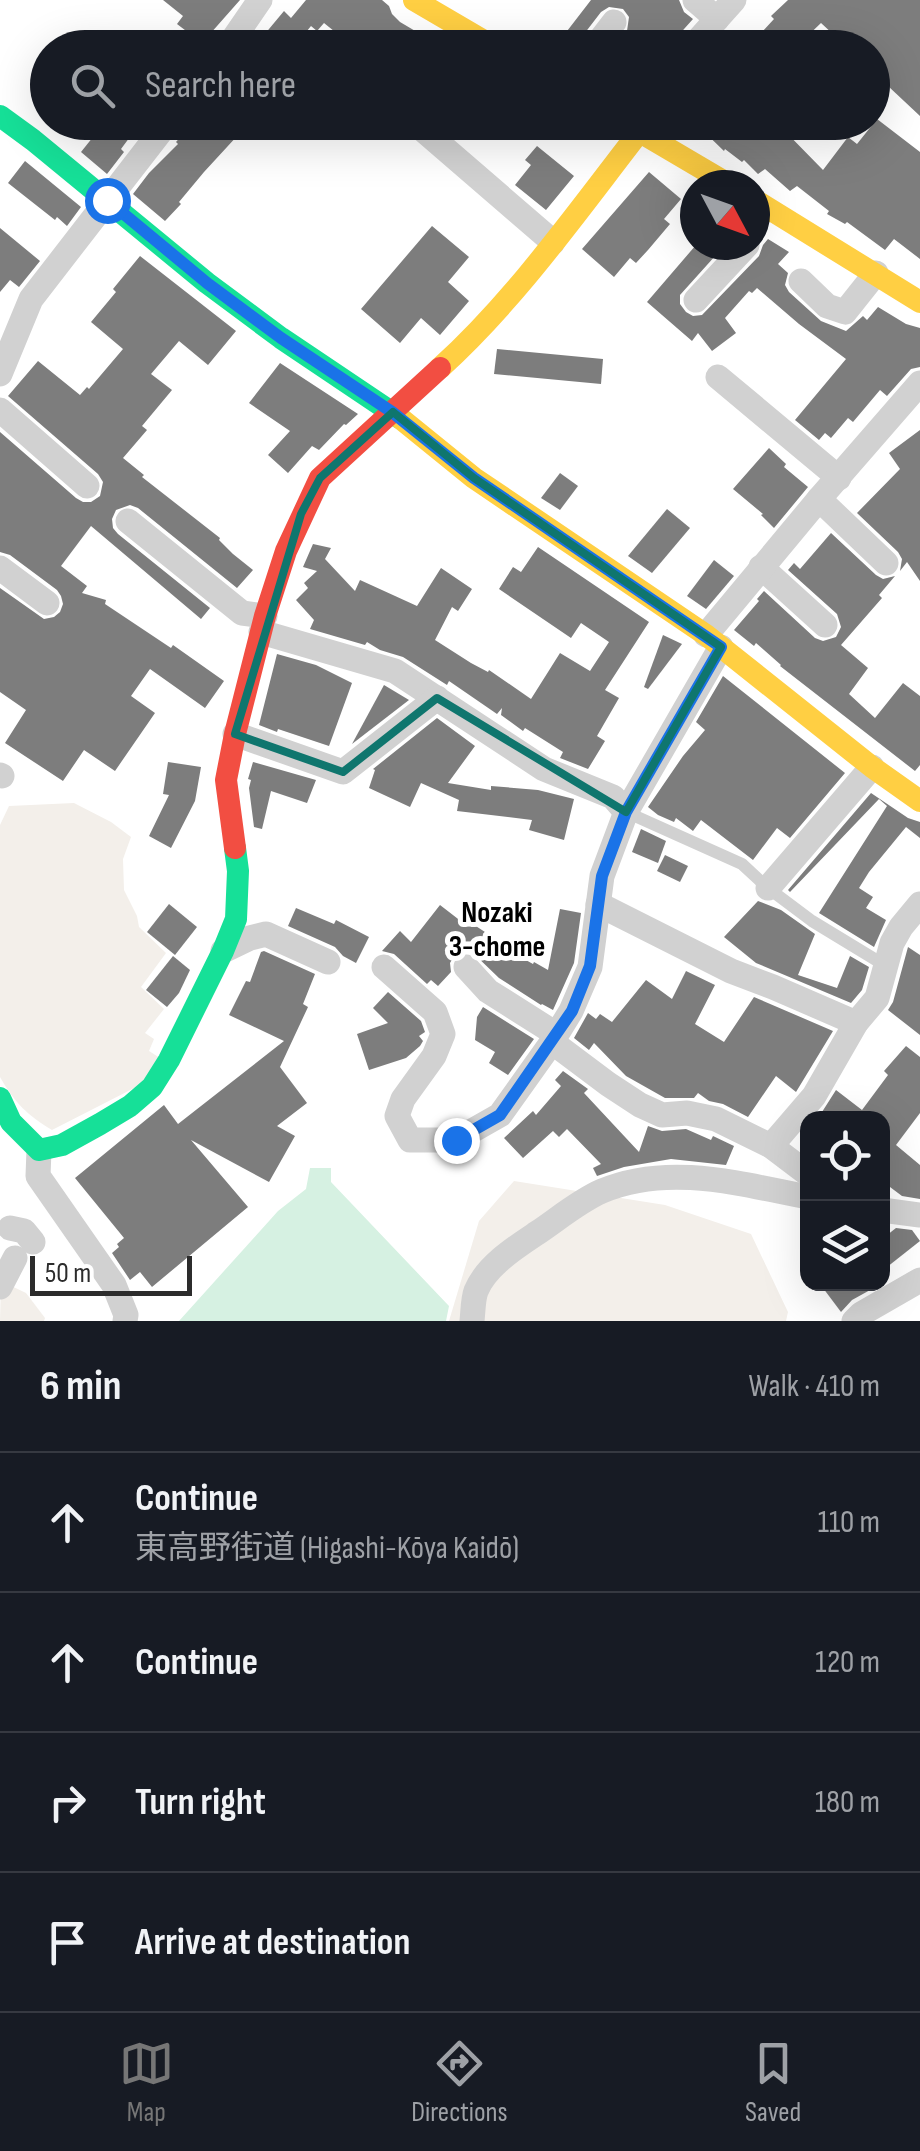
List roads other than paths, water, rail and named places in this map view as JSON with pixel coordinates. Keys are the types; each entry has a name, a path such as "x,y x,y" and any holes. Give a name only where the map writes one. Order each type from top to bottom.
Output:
{"main road":[{"path":"414,0 465,30"},
{"path":"0,116 30,138"},
{"path":"33,140 281,338 392,412 474,478 714,641 920,801"},
{"path":"0,1098 33,1172 62,1145 130,1106 152,1087 224,952 236,919 238,871 226,780 263,624 286,551 320,478 472,339 554,242 622,140"},
{"path":"653,140 704,170"},
{"path":"770,208 920,302"}],"street":[{"path":"239,30 260,0"},
{"path":"694,0 713,29"},
{"path":"608,30 614,22"},
{"path":"0,374 32,299 154,140"},
{"path":"435,140 554,242"},
{"path":"696,300 733,260"},
{"path":"801,281 827,306 845,312 876,273"},
{"path":"718,377 839,478"},
{"path":"384,967 435,1012 444,1034 434,1056 403,1098 397,1116 410,1140 456,1140 500,1115 572,1011 590,966 602,876 626,812 714,641 761,567 920,383"},
{"path":"0,410 87,486"},
{"path":"819,499 886,563"},
{"path":"128,521 242,613 394,671 544,769 613,798 626,812"},
{"path":"761,567 825,625"},
{"path":"0,568 47,603"},
{"path":"235,734 343,772 437,698"},
{"path":"768,888 872,767"},
{"path":"598,904 731,972 856,1023"},
{"path":"772,1146 814,1096 856,1023 877,998 892,944 920,904"},
{"path":"224,952 266,934 328,962"},
{"path":"466,967 488,991 640,1105 662,1115 716,1119 772,1146 800,1168"},
{"path":"33,1172 114,1285 125,1321"},
{"path":"472,1321 475,1292 487,1272 528,1239 605,1190 658,1178 688,1176 800,1196"},
{"path":"890,1211 920,1215"},
{"path":"0,1287 24,1250 24,1231 10,1228"},
{"path":"854,1321 920,1280"}],"lane":[{"path":"626,812 742,864 812,921 886,966"}],"district":[{"name":"Nozaki 3-chome","path":"497,930"}]}
